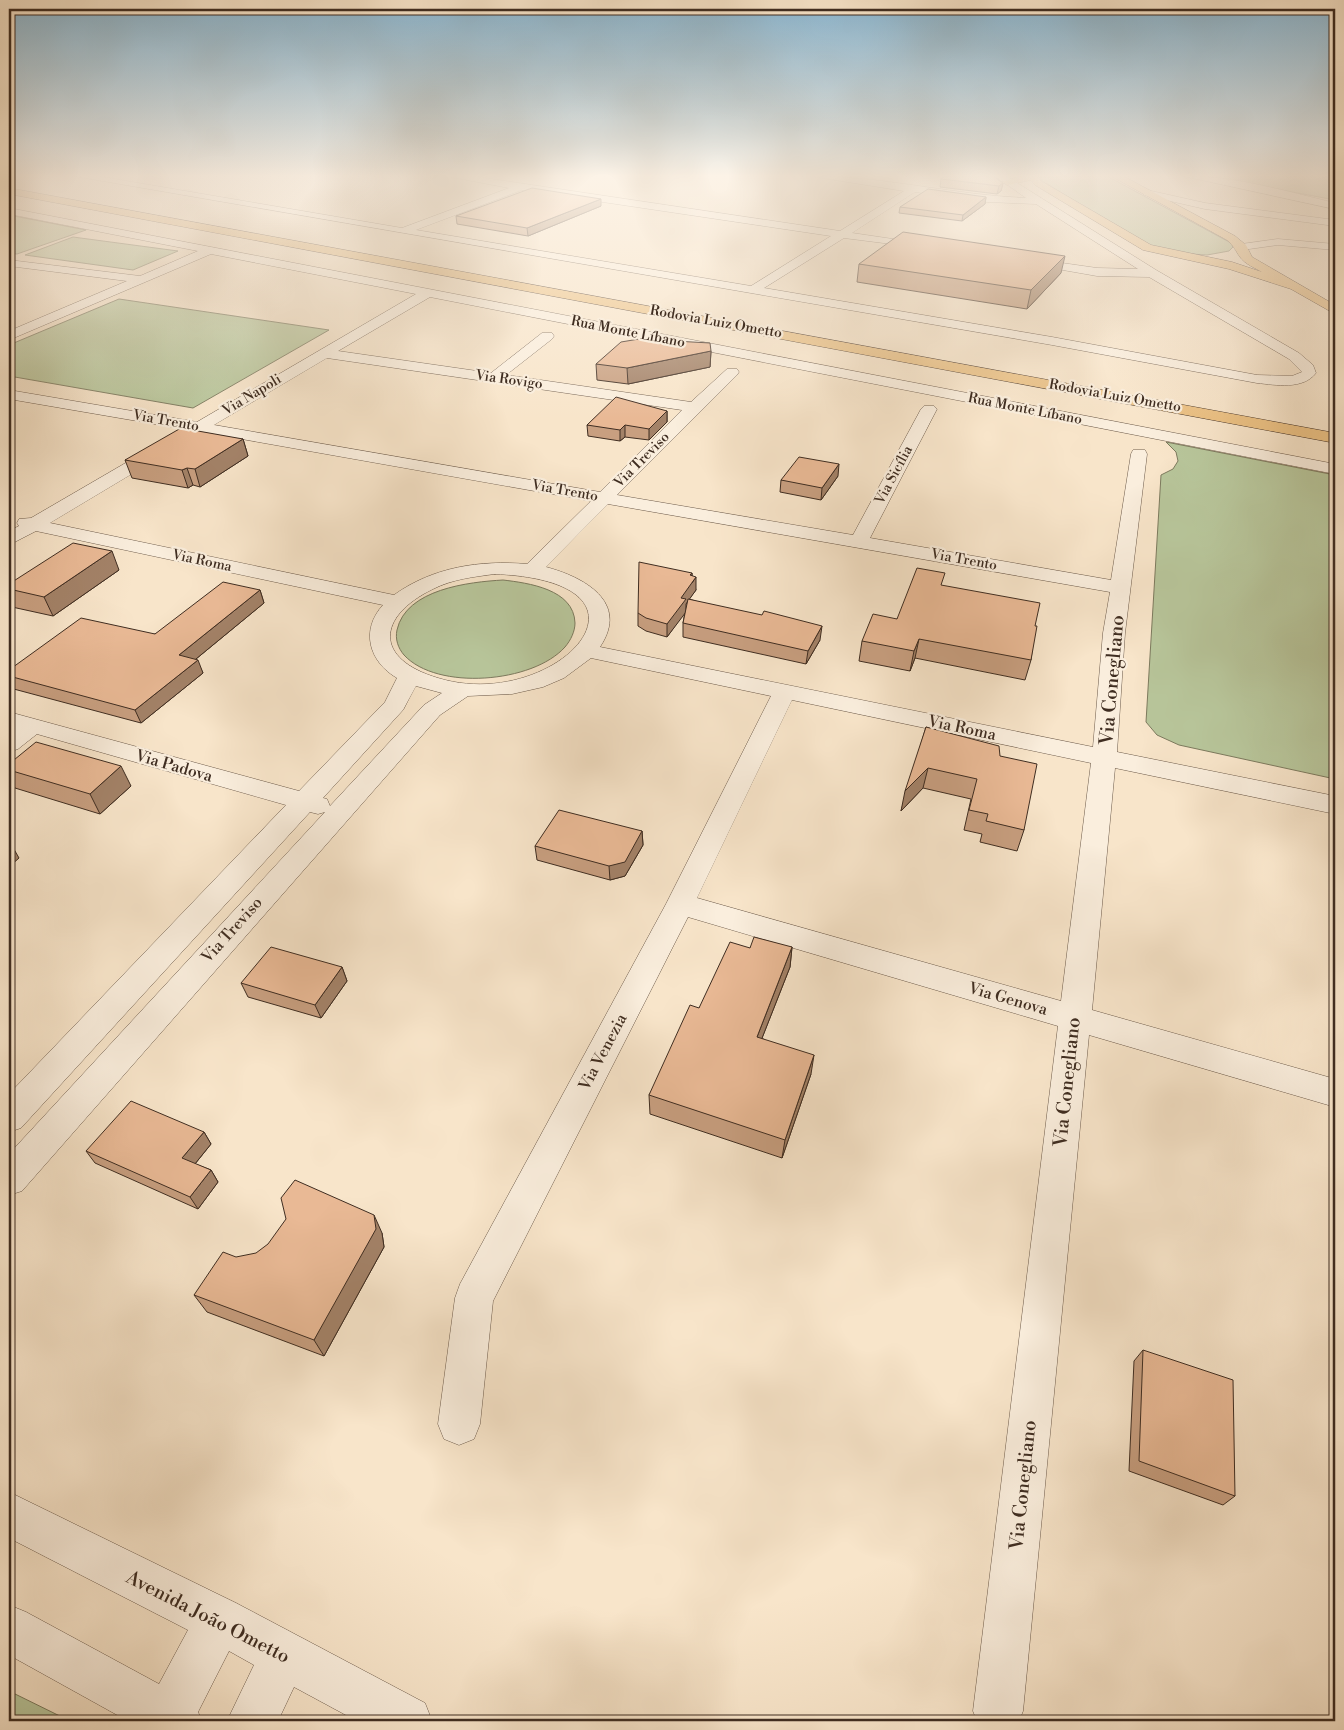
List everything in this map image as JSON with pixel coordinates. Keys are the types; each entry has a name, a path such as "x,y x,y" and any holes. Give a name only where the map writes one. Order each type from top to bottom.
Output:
{"main road":[{"name":"Rodovia Luiz Ometto","path":"362,257 1335,438"},
{"path":"431,257 570,282"},
{"path":"1191,257 1199,257"},
{"path":"1191,257 1251,271 1292,286"},
{"path":"1247,257 1292,286 1335,310"},
{"path":"1271,410 1335,424"}],"street":[{"path":"9,336 194,257"},
{"name":"Rua Monte Líbano","path":"244,257 1335,469"},
{"path":"555,257 1258,379 1287,380 1306,376 1309,373 1308,368 1294,356 1126,257"},
{"path":"753,290 806,257"},
{"path":"1012,259 1098,272 1152,273"},
{"path":"9,263 140,279"},
{"name":"Via Napoli","path":"9,539 427,293"},
{"path":"9,323 32,326"},
{"path":"494,378 547,336"},
{"name":"Via Rovigo","path":"323,353 694,407"},
{"name":"Via Treviso","path":"532,570 694,407 732,372"},
{"name":"Via Trento","path":"9,394 1122,588"},
{"name":"Via Sicília","path":"858,542 929,409"},
{"name":"Via Conegliano","path":"998,1711 1104,758 1114,633 1122,588 1139,454"},
{"name":"Via Roma","path":"9,519 396,602"},
{"path":"495,568 532,570 558,576 579,586 594,600 601,616 600,633 588,651 572,665 521,685 492,689 462,690 433,685 409,676 387,660 378,641 381,621 396,602 423,585 457,573 495,568"},
{"name":"Via Roma","path":"588,651 1335,805"},
{"path":"9,1116 395,705 409,676"},
{"name":"Via Treviso","path":"9,1179 432,710 462,690"},
{"name":"Via Venezia","path":"459,1424 474,1298 680,904 785,691"},
{"name":"Via Padova","path":"9,719 302,802 340,810"},
{"path":"9,744 33,726"},
{"name":"Via Genova","path":"680,904 1335,1093"},
{"name":"Avenida João Ometto","path":"9,1514 220,1620 407,1721"},
{"path":"9,1629 171,1720 220,1620"},
{"path":"252,1721 284,1656"}],"green space":[{"path":"37,257 164,257 133,270"},
{"path":"119,299 329,330 193,408 9,376 9,345"},
{"path":"1166,442 1335,475 1335,779 1179,745 1157,735 1146,722 1161,475 1173,469 1178,461 1176,452"},
{"path":"503,580 525,583 548,590 567,602 573,612 575,623 572,635 565,647 550,659 509,675 461,678 439,674 419,666 404,655 399,646 396,633 403,616 413,605 441,590 473,583"},
{"path":"9,1691 70,1721 9,1721"}],"building":[{"path":"869,257 1064,257 1031,290 859,264"},
{"path":"639,339 710,343 711,351 627,368 596,364 621,342"},
{"path":"616,397 667,411 649,429 625,425 620,430 587,425"},
{"path":"181,428 243,439 195,469 187,468 182,470 125,460"},
{"path":"799,457 839,464 822,488 781,480"},
{"path":"73,543 112,551 44,597 9,589 9,584"},
{"path":"639,562 692,573 690,575 696,577 681,598 686,599 667,624 646,618 638,613"},
{"path":"917,568 945,573 941,585 1040,603 1031,660 919,639 914,651 862,641 873,614 897,619"},
{"path":"223,582 260,590 179,655 198,660 135,710 9,676 9,670 81,618 155,634"},
{"path":"688,599 762,615 764,611 822,626 808,651 683,623"},
{"path":"926,727 999,746 1000,756 1037,764 1024,830 986,821 988,814 969,810 977,779 928,768 905,791"},
{"path":"36,742 121,766 90,794 9,770 9,764"},
{"path":"559,810 642,831 625,862 609,866 535,846"},
{"path":"754,937 792,947 757,1037 814,1055 785,1140 649,1095 690,1005 699,1008 730,942 750,948"},
{"path":"271,947 342,967 315,1005 241,983"},
{"path":"131,1101 204,1132 182,1158 211,1170 190,1197 86,1151"},
{"path":"295,1180 374,1215 376,1229 314,1340 194,1295 223,1252 236,1257 256,1253 268,1244 286,1219 281,1198"},
{"path":"1143,1350 1233,1380 1235,1496 1139,1461"}]}
